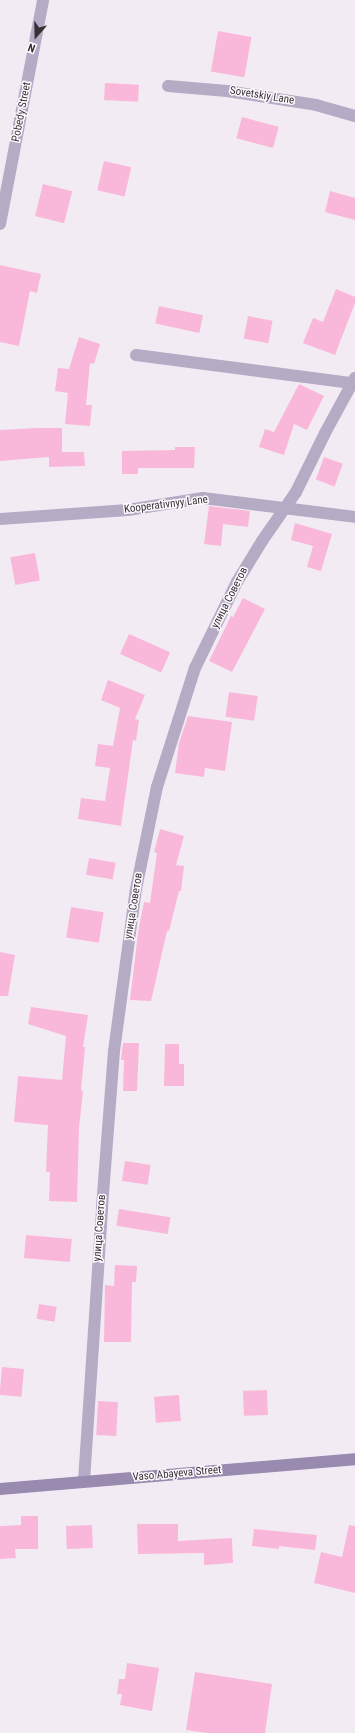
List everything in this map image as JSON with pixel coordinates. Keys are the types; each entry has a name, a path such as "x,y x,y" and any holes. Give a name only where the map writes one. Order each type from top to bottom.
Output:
{"main road":[{"name":"Vaso Abayeva Street","path":"0,1489 355,1459"}],"street":[{"name":"Pobedy Street","path":"0,224 43,0"},
{"name":"Sovetskiy Lane","path":"168,86 227,90 316,105 355,116"},
{"path":"136,355 353,381"},
{"name":"улица Советов","path":"84,1481 114,1051 136,890 157,787 195,668 238,582 262,540 286,509 353,381"},
{"name":"Kooperativnyy Lane","path":"0,519 128,510 203,498 355,517"}],"building":[{"path":"218,31 251,37 244,77 211,71"},
{"path":"105,83 139,85 138,102 104,100"},
{"path":"242,117 279,127 273,148 236,138"},
{"path":"104,161 131,167 125,197 97,190"},
{"path":"43,184 72,191 64,223 35,216"},
{"path":"330,191 355,198 355,220 325,212"},
{"path":"0,265 41,274 37,293 30,291 19,346 0,342"},
{"path":"336,289 355,297 355,303 335,355 303,343 313,318 323,322"},
{"path":"159,306 203,315 199,333 155,324"},
{"path":"248,316 273,321 268,343 244,339"},
{"path":"79,337 100,344 94,364 90,363 86,405 92,405 90,426 65,424 68,393 55,391 58,368 69,369"},
{"path":"299,384 324,396 307,430 294,424 284,455 259,447 265,429 274,432"},
{"path":"62,428 62,452 84,452 85,466 49,467 49,457 0,461 0,430"},
{"path":"175,447 195,447 194,468 138,468 138,474 122,474 122,451 175,450"},
{"path":"324,457 343,464 335,486 316,480"},
{"path":"209,506 250,511 248,527 223,524 221,546 204,544"},
{"path":"295,523 332,534 321,571 307,567 313,546 291,540"},
{"path":"35,553 40,581 15,585 10,557"},
{"path":"243,598 265,609 232,672 209,661 231,616 233,617"},
{"path":"129,634 170,652 161,672 120,654"},
{"path":"108,680 145,695 135,719 139,720 136,741 133,740 121,826 78,819 81,798 105,801 110,768 95,766 98,744 113,746 120,708 101,700"},
{"path":"229,692 258,696 254,721 226,717"},
{"path":"188,716 232,722 225,771 205,768 204,777 175,773 179,743"},
{"path":"160,829 184,836 176,865 184,866 181,891 179,891 169,931 167,931 151,1001 130,1000 138,933 144,902 150,903 157,853 154,852"},
{"path":"89,858 116,863 113,879 86,875"},
{"path":"71,907 104,912 99,943 66,938"},
{"path":"0,952 15,955 8,996 0,996"},
{"path":"31,1007 88,1015 83,1047 85,1047 81,1090 83,1091 79,1128 77,1202 49,1201 50,1172 46,1172 48,1125 14,1122 18,1076 62,1080 66,1036 28,1024"},
{"path":"123,1043 139,1043 137,1091 123,1091 124,1060 121,1060"},
{"path":"165,1044 179,1044 179,1064 184,1064 184,1086 164,1086"},
{"path":"125,1161 151,1165 148,1185 122,1181"},
{"path":"119,1209 170,1217 168,1234 116,1226"},
{"path":"26,1235 72,1239 70,1262 24,1258"},
{"path":"115,1265 137,1266 136,1282 132,1282 131,1342 104,1342 105,1285 114,1286"},
{"path":"39,1304 57,1307 54,1322 37,1319"},
{"path":"2,1367 24,1369 21,1397 0,1395"},
{"path":"267,1390 268,1415 244,1416 243,1391"},
{"path":"179,1395 181,1421 156,1423 154,1397"},
{"path":"98,1401 118,1402 116,1436 96,1435"},
{"path":"21,1516 38,1516 38,1549 15,1549 16,1558 0,1559 0,1526 21,1525"},
{"path":"137,1524 178,1524 178,1541 232,1538 233,1563 204,1565 204,1553 138,1554"},
{"path":"92,1525 93,1548 67,1549 66,1526"},
{"path":"349,1525 355,1526 355,1593 314,1583 321,1552 342,1557"},
{"path":"254,1529 317,1535 315,1550 279,1546 279,1549 252,1546"},
{"path":"127,1663 159,1668 152,1711 120,1705 122,1694 117,1694 119,1679 125,1679"},
{"path":"195,1672 272,1684 265,1733 208,1733 186,1730"}]}
